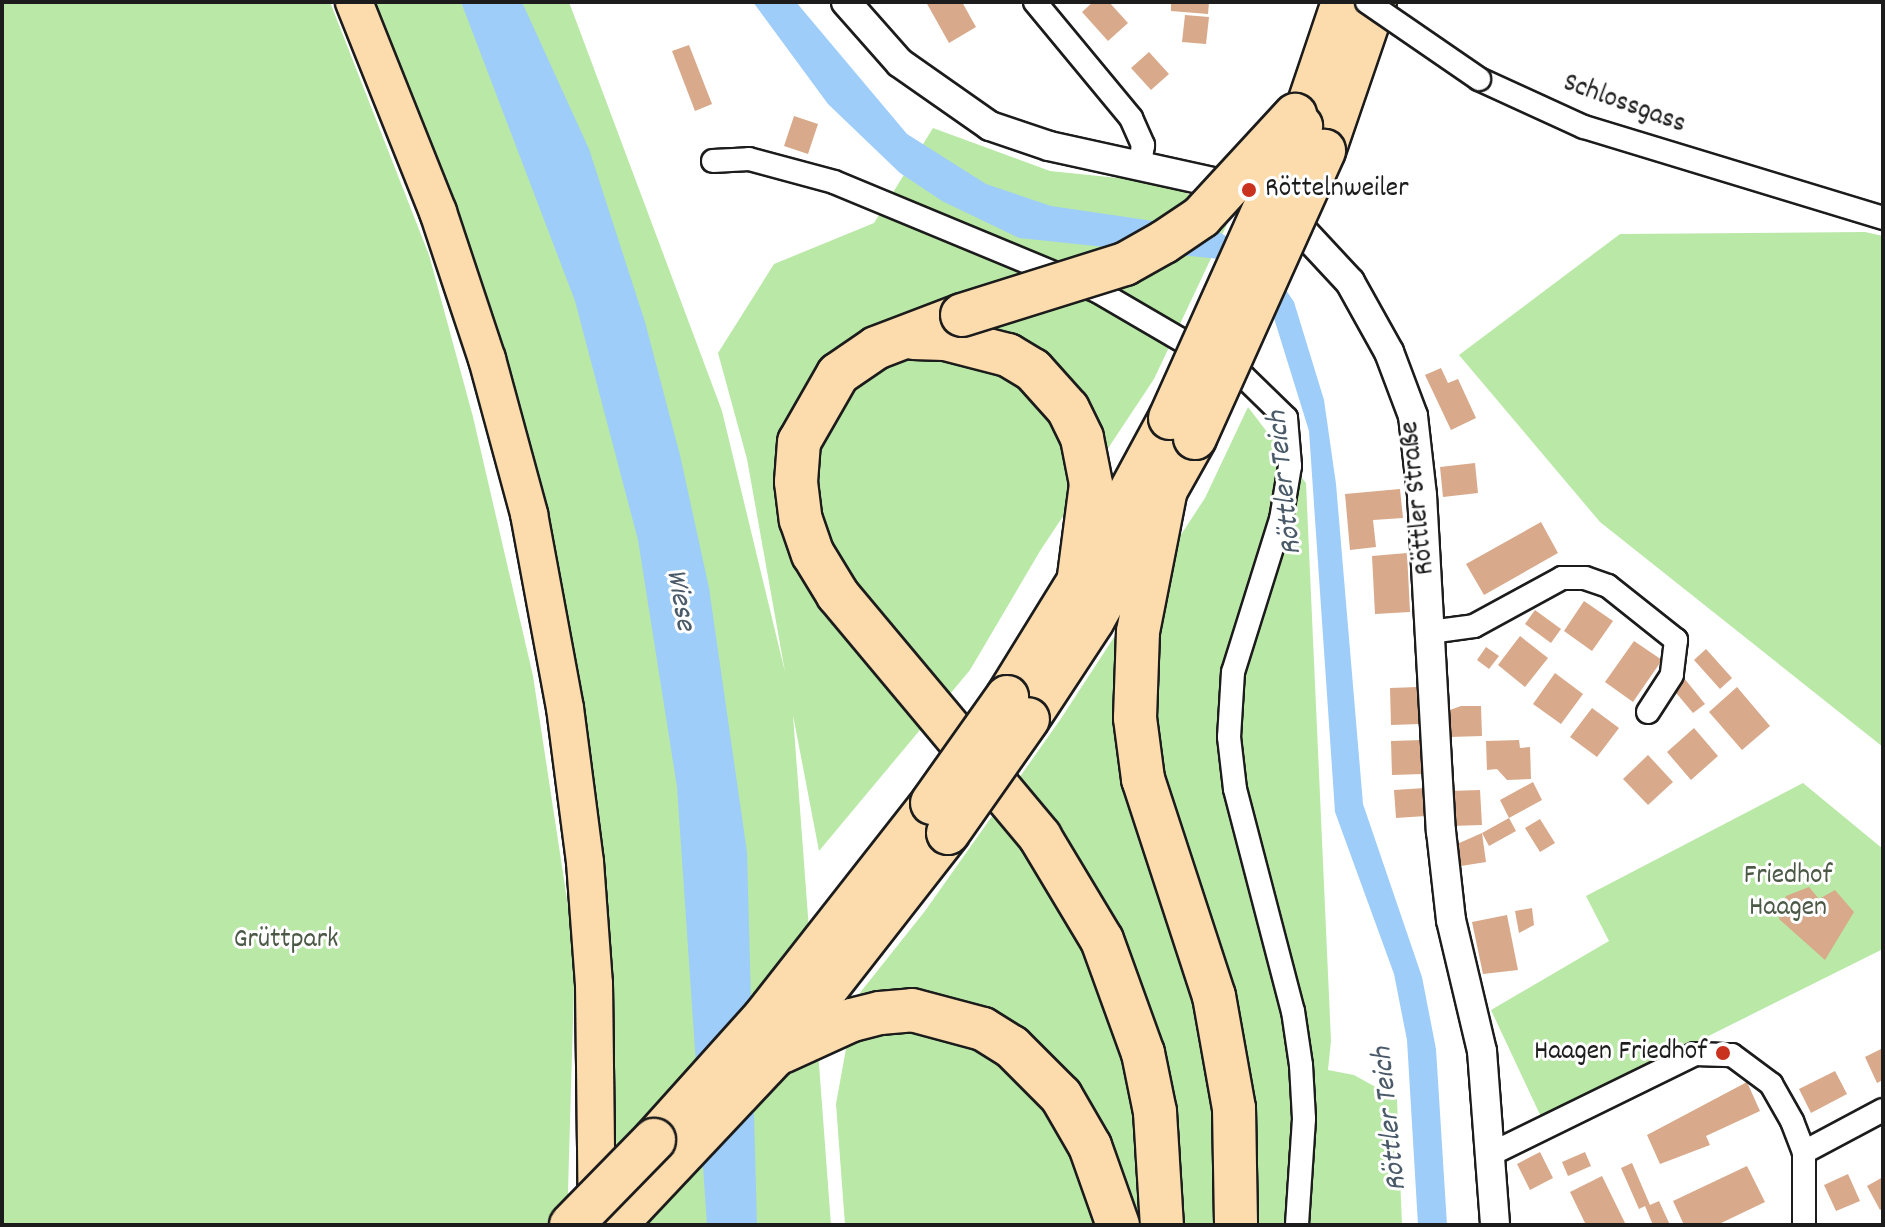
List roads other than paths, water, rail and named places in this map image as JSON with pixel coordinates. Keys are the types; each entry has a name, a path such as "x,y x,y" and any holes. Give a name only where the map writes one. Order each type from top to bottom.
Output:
{"highway":[{"path":"1236,1225 1234,1108 1219,1024 1143,779 1135,718 1138,632 1165,494 1183,428 1308,121 1343,2"},
{"path":"1162,1225 1160,1164 1146,1068 1102,940 1040,837 838,595 813,554 801,520 796,482 799,442 817,403 838,374 876,348 962,315 1125,264 1164,242 1211,207 1308,121 1375,2"},
{"path":"904,338 945,339 1008,355 1033,370 1068,409 1082,438 1091,484 1078,584"},
{"path":"1018,708 1078,584 1183,428"},
{"path":"615,1225 774,1056 871,908 940,818 1165,494"},
{"path":"571,1225 766,1015 871,908"},
{"path":"774,1056 852,1020 912,1010 951,1016 1012,1047 1061,1096 1090,1146 1118,1225"}],"main road":[{"path":"354,2 438,212 487,359 529,514 565,708 585,862 594,984 597,1225"}],"street":[{"name":"Röttler Straße","path":"846,2 900,63 990,126 1049,146 1140,163 1266,196 1350,282 1389,352 1413,416 1430,632 1441,831 1451,920 1482,1051 1495,1225"},
{"path":"1035,2 1131,118 1143,145 1140,163"},
{"name":"Schlossgass","path":"1367,2 1479,79 1584,127 1883,218"},
{"path":"713,161 749,159 834,182 1099,292 1243,376 1286,418 1288,479 1281,519 1233,672 1229,737 1235,789 1299,1052 1304,1119 1297,1225"},
{"path":"1430,632 1474,626 1562,578 1585,578 1608,586 1676,640 1672,675 1648,712"},
{"path":"1491,1154 1706,1052 1732,1055 1755,1068 1782,1100 1804,1152 1804,1225"},
{"path":"1804,1152 1883,1110"}],"water":[{"name":"Wiese","path":"461,2 522,2 589,149 645,322 680,455 709,588 747,852 757,1225 707,1225 677,787 638,540 575,301"},
{"path":"753,2 796,2 907,134 986,184 1051,206 1215,230 1264,257 1294,302 1324,400 1336,484 1363,804 1422,977 1436,1049 1447,1225 1418,1225 1407,1040 1394,974 1335,812 1309,431 1273,315 1219,259 1019,238 942,201 900,173 828,104"}],"place":[{"name":"Röttelnweiler","path":"1249,190"},
{"name":"Haagen Friedhof","path":"1723,1053"}],"water label":[{"name":"Röttler Teich","path":"1287,483"},
{"name":"Röttler Teich","path":"1392,1119"}],"park label":[{"name":"Friedhof Haagen","path":"1788,893"},
{"name":"Grüttpark","path":"286,941"}]}
